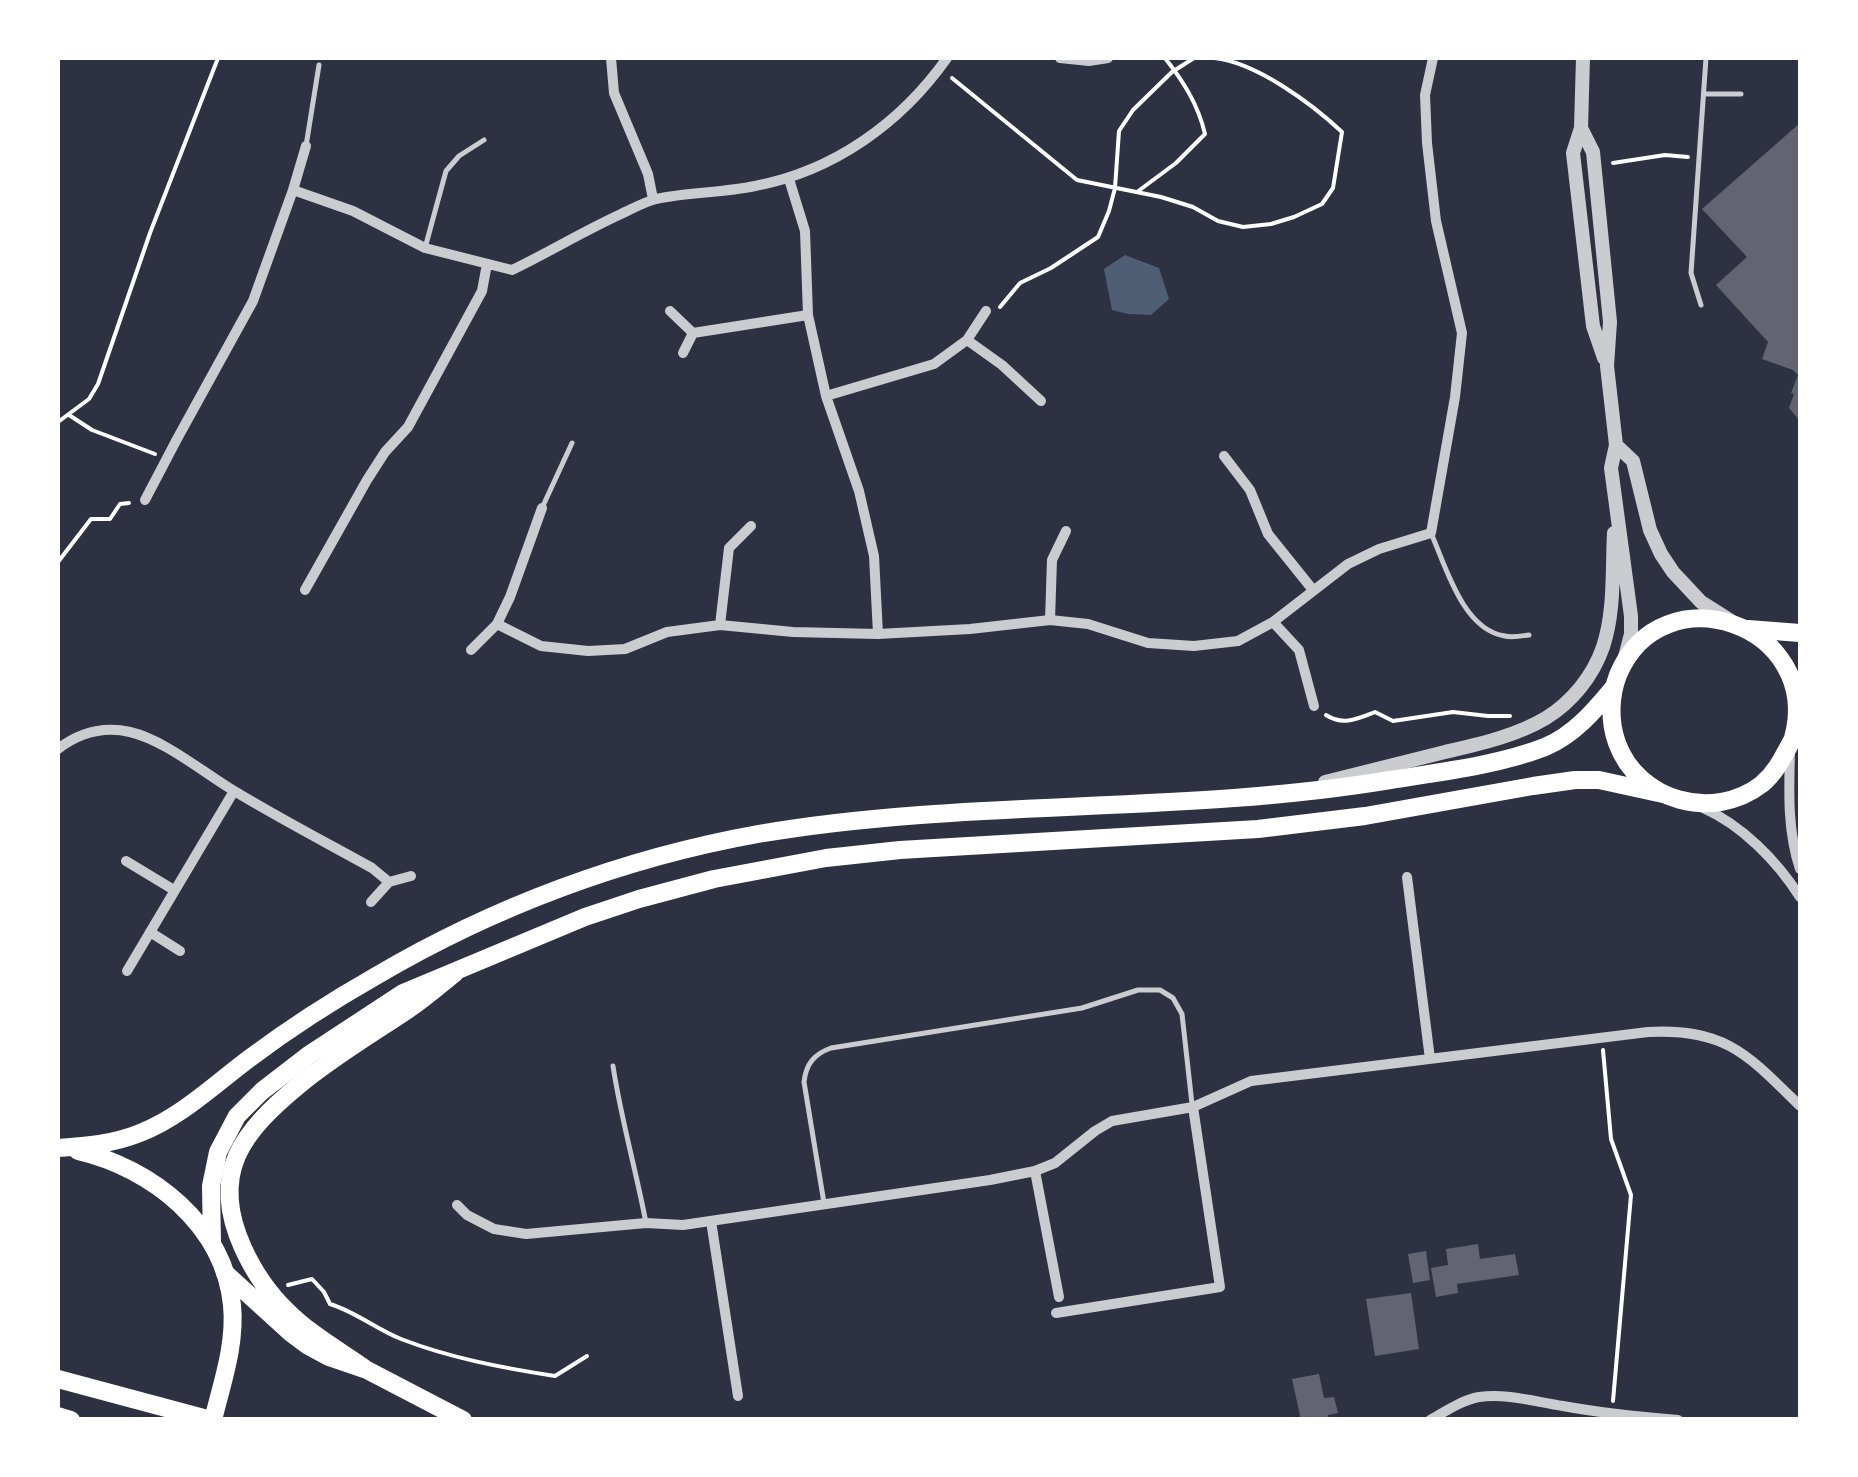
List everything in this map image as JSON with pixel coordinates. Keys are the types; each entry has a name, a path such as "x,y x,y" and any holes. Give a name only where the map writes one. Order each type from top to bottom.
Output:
{"main road":[{"path":"1663,794 1636,774 1624,758 1612,724 1614,687 1634,650 1648,636 1684,620 1704,618 1800,633"},
{"path":"212,1244 211,1186 216,1162 224,1139 242,1110 345,1030 403,994 550,931 639,899 714,879 799,862 900,850 1258,829 1365,816 1574,780 1599,780 1692,803 1730,800 1747,794 1776,770 1795,736 1798,712 1793,684 1776,652 1741,626"},
{"path":"58,1148 104,1144 143,1132 174,1115 314,1013 406,959 527,902 662,856 815,826 939,814 1271,795 1436,772 1548,746 1574,730 1614,687"},
{"path":"455,973 410,1009 328,1062 276,1105 241,1146 230,1178 230,1201 234,1227 257,1275 286,1310 367,1370 463,1420"},
{"path":"58,1148 113,1162 159,1187 185,1210 212,1244 226,1272 233,1307 225,1372 212,1420 58,1379"},
{"path":"226,1272 291,1334 329,1357 367,1370"},
{"path":"58,1416 71,1420"}],"street":[{"path":"611,58 614,93 648,174 653,200"},
{"path":"293,190 353,211 425,248 512,270 653,200 750,188 788,179 833,160 881,129 908,104 946,58"},
{"path":"1060,58 1108,58"},
{"path":"497,624 542,646 588,652 625,649 667,632 720,625 878,634 970,630 1050,620 1088,624 1148,643 1194,646 1238,642 1273,622 1348,564 1379,549 1432,534 1462,333 1436,220 1427,142 1426,94 1433,58"},
{"path":"1583,58 1581,128 1573,153 1593,326 1607,366"},
{"path":"1581,128 1593,152 1610,322 1607,366 1616,445 1611,468 1632,616 1622,666"},
{"path":"146,500 254,301 306,146"},
{"path":"788,179 805,232 808,315 826,396 860,491 874,556 878,634"},
{"path":"305,590 367,480 408,426 482,291 488,264"},
{"path":"670,311 693,332"},
{"path":"826,396 934,364 967,340 986,311"},
{"path":"693,332 808,315"},
{"path":"683,353 693,332"},
{"path":"967,340 1041,400"},
{"path":"1616,445 1632,461 1660,554 1701,602 1741,626"},
{"path":"1224,456 1250,490 1268,534 1313,590"},
{"path":"1271,795 1473,746 1522,730 1565,704 1586,680 1606,638 1612,601 1615,505"},
{"path":"471,650 497,624 542,508"},
{"path":"720,625 728,548 752,526"},
{"path":"1050,620 1052,560 1066,531"},
{"path":"1273,622 1299,650 1314,706"},
{"path":"58,749 72,738 109,729 153,740 372,868 389,882"},
{"path":"1795,736 1789,805 1800,869"},
{"path":"127,970 234,790"},
{"path":"1692,803 1728,821 1778,868 1800,897"},
{"path":"126,861 174,890"},
{"path":"371,902 389,882 411,876"},
{"path":"1407,877 1430,1059"},
{"path":"150,932 180,950"},
{"path":"457,1205 467,1216 494,1229 526,1234 646,1223 683,1225 824,1205 1035,1171 1055,1163 1112,1120 1193,1107 1252,1081 1633,1034 1686,1032 1717,1039 1744,1052 1800,1106"},
{"path":"1056,1312 1220,1287 1193,1107"},
{"path":"1035,1171 1059,1296"},
{"path":"710,1221 738,1396"},
{"path":"1430,1420 1464,1401 1493,1396 1678,1420"}],"lane":[{"path":"1701,305 1691,272 1706,58"},
{"path":"306,146 319,65"},
{"path":"1702,94 1740,94"},
{"path":"425,248 446,171 459,156 484,140"},
{"path":"542,508 572,443"},
{"path":"1432,534 1463,605 1477,622 1508,637 1529,635"},
{"path":"824,1205 804,1082 812,1060 831,1048 1082,1008 1138,990 1160,990 1173,998 1182,1014 1193,1107"},
{"path":"613,1066 646,1223"}],"path":[{"path":"58,422 89,399 105,367 150,232 218,58"},
{"path":"1137,192 1206,134 1200,113 1164,58"},
{"path":"986,311 997,310 1020,283 1098,237 1110,211 1119,131 1133,110 1175,70 1194,58 1204,58"},
{"path":"939,68 1076,180 1192,207 1218,221 1242,227 1271,224 1322,204 1333,188 1342,132 1282,86 1234,60 1214,58"},
{"path":"1593,165 1665,156 1699,158"},
{"path":"68,416 92,430 167,458"},
{"path":"58,562 91,519 110,519 120,504 146,500"},
{"path":"1314,706 1334,720 1348,722 1375,712 1393,721 1453,712 1517,716"},
{"path":"1604,1050 1611,1139 1631,1195 1612,1413"},
{"path":"279,1285 312,1279 330,1304 348,1309 397,1337 456,1356 555,1376 587,1356"}],"water":[{"path":"1125,255 1159,268 1169,299 1151,315 1112,310 1104,269"}],"building":[{"path":"1800,123 1800,421 1789,408 1798,375 1762,359 1768,342 1716,285 1747,257 1702,209"},
{"path":"1478,1244 1480,1259 1515,1254 1519,1275 1457,1284 1458,1293 1436,1297 1431,1268 1448,1265 1446,1249"},
{"path":"1426,1251 1430,1280 1413,1283 1408,1254"},
{"path":"1411,1293 1419,1349 1375,1356 1366,1299"},
{"path":"1319,1374 1324,1398 1334,1397 1338,1413 1328,1415 1329,1420 1301,1420 1292,1379"}]}
